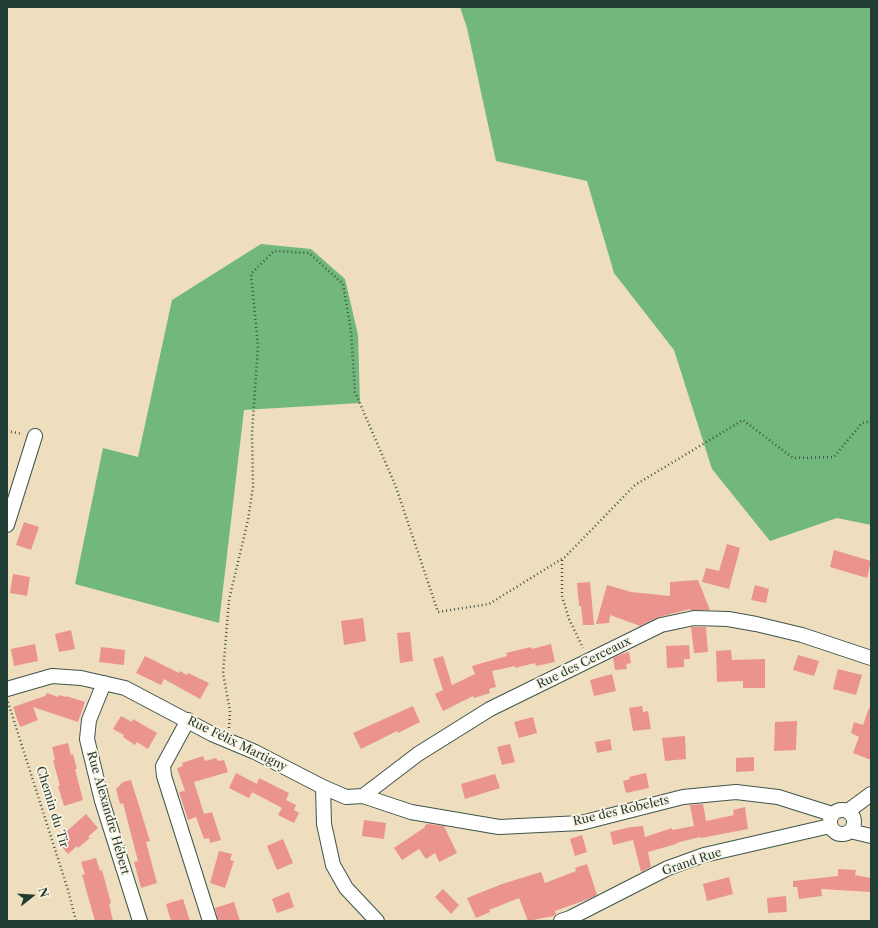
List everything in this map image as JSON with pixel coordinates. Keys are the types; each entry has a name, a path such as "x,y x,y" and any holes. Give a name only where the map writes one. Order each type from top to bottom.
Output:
{"street":[{"path":"7,525 35,436"},
{"name":"Rue des Cerceaux","path":"363,796 418,754 490,709 661,625 694,618 728,619 802,635 871,658"},
{"name":"Rue Félix Martigny","path":"7,689 52,676 81,678 104,682 124,688 188,720 212,734 255,752 322,787"},
{"name":"Rue Alexandre Hébert","path":"104,682 89,720 87,739 102,801 140,921"},
{"path":"188,720 163,766 164,776 210,921"},
{"path":"363,796 346,797 322,787 324,824 333,864 346,888 377,921"},
{"name":"Rue des Robelets","path":"363,796 411,812 499,827 581,823 683,797 736,792 778,797 831,820"},
{"path":"871,794 848,811 839,810 831,820 835,832 839,834 850,831 871,836"},
{"path":"848,811 854,822 850,831"},
{"name":"Grand Rue","path":"561,921 570,918 668,868 704,855 831,820"}],"path":[{"path":"228,740 230,711 223,673 229,600 248,520 253,487 254,421 258,346 251,274 274,251 309,253 343,284 351,331 355,392 396,487 438,612 489,604 562,559 636,484 743,420 793,458 834,458 862,423 871,421"},
{"path":"562,559 562,596 569,619 589,660"},
{"name":"Chemin du Tir","path":"7,700 66,883 76,921"}],"green space":[{"path":"460,7 871,7 871,525 837,518 770,541 712,469 674,350 614,273 587,181 496,161 467,28"},
{"path":"261,244 311,249 345,279 358,335 360,403 244,410 219,623 75,584 103,448 138,457 172,300"}],"building":[{"path":"24,522 39,527 31,550 16,545"},
{"path":"727,544 740,548 729,589 702,582 706,568 719,571"},
{"path":"834,550 871,561 867,578 830,567"},
{"path":"13,574 30,577 27,596 10,593"},
{"path":"698,580 710,610 690,609 659,617 640,626 610,615 609,623 596,624 607,585 631,592 670,596 670,582"},
{"path":"590,582 594,625 583,625 581,606 579,606 577,583"},
{"path":"755,585 769,589 766,603 751,600"},
{"path":"363,618 366,641 344,645 341,621"},
{"path":"691,627 706,627 708,652 694,653"},
{"path":"71,630 75,649 59,652 55,634"},
{"path":"410,632 413,661 400,663 397,633"},
{"path":"35,644 38,661 14,666 11,649"},
{"path":"551,644 555,662 536,666 535,663 515,668 515,666 492,671 496,687 489,689 490,693 474,698 473,696 443,711 435,694 443,690 433,659 443,656 452,685 475,674 472,666 507,656 506,653"},
{"path":"689,645 690,659 684,659 684,667 667,668 666,646"},
{"path":"101,647 125,650 124,665 99,662"},
{"path":"731,650 732,660 765,659 765,688 743,688 743,681 717,682 716,651"},
{"path":"629,652 631,663 626,664 627,669 615,670 613,658"},
{"path":"798,655 819,661 814,676 793,670"},
{"path":"145,656 179,673 180,671 187,675 188,673 209,683 200,699 164,679 161,685 136,673"},
{"path":"838,669 862,675 856,695 833,689"},
{"path":"612,674 616,691 594,696 590,680"},
{"path":"47,693 58,697 59,695 66,696 85,702 78,722 33,707 38,720 20,727 13,707 45,696"},
{"path":"413,706 420,722 398,733 397,731 361,749 353,733"},
{"path":"642,706 643,712 648,711 651,729 633,731 629,708"},
{"path":"869,708 871,708 871,760 853,753 859,737 851,733 854,722 863,725"},
{"path":"121,716 132,722 133,719 157,733 148,749 137,742 135,745 123,737 124,735 113,729"},
{"path":"533,717 537,733 519,738 514,722"},
{"path":"797,721 796,750 774,751 775,722"},
{"path":"685,736 686,759 665,761 662,738"},
{"path":"610,739 612,750 597,753 595,742"},
{"path":"68,743 77,769 75,769 83,800 64,806 58,786 60,786 53,760 55,760 52,747"},
{"path":"510,744 515,762 502,765 497,747"},
{"path":"203,756 205,761 216,758 218,761 224,760 228,772 194,782 204,814 212,812 221,840 210,843 209,838 204,839 196,817 188,820 179,792 185,791 177,768 183,766 182,763"},
{"path":"754,757 754,771 736,772 736,758"},
{"path":"236,773 257,784 259,778 289,793 286,800 296,805 294,810 299,813 294,823 278,815 282,808 252,792 249,798 229,788"},
{"path":"646,773 649,788 626,793 623,781 630,779 629,777"},
{"path":"495,774 500,788 465,799 461,784"},
{"path":"131,780 150,841 146,842 157,883 141,888 134,862 138,861 123,803 120,804 116,789 123,782"},
{"path":"703,804 706,821 734,815 733,810 745,807 748,829 700,837 648,852 651,867 641,872 633,840 613,845 610,832 631,827 643,826 645,837 672,828 672,830 694,826 690,805"},
{"path":"86,814 98,828 88,837 90,838 68,854 58,842 67,834 66,832"},
{"path":"364,820 386,823 384,839 362,836"},
{"path":"428,824 444,826 457,853 439,862 435,853 426,859 419,849 402,860 394,848"},
{"path":"582,835 587,852 575,856 570,839"},
{"path":"283,839 293,863 277,870 267,846"},
{"path":"219,851 232,854 230,860 234,861 225,888 210,883"},
{"path":"96,858 100,871 102,870 111,903 109,904 113,921 95,921 82,875 85,874 81,862"},
{"path":"587,864 597,895 555,911 556,914 554,916 528,921 519,898 489,910 490,912 476,918 467,898 502,884 541,872 545,883 576,871 575,868"},
{"path":"838,869 856,870 855,875 871,878 871,892 821,889 822,896 799,899 797,887 793,887 793,881 838,876"},
{"path":"729,877 733,894 707,901 703,884"},
{"path":"443,889 459,905 451,914 435,897"},
{"path":"289,892 294,907 277,913 272,899"},
{"path":"786,896 787,912 768,913 767,898"},
{"path":"183,899 190,921 171,921 166,904"},
{"path":"234,902 240,921 218,921 215,908"}]}
